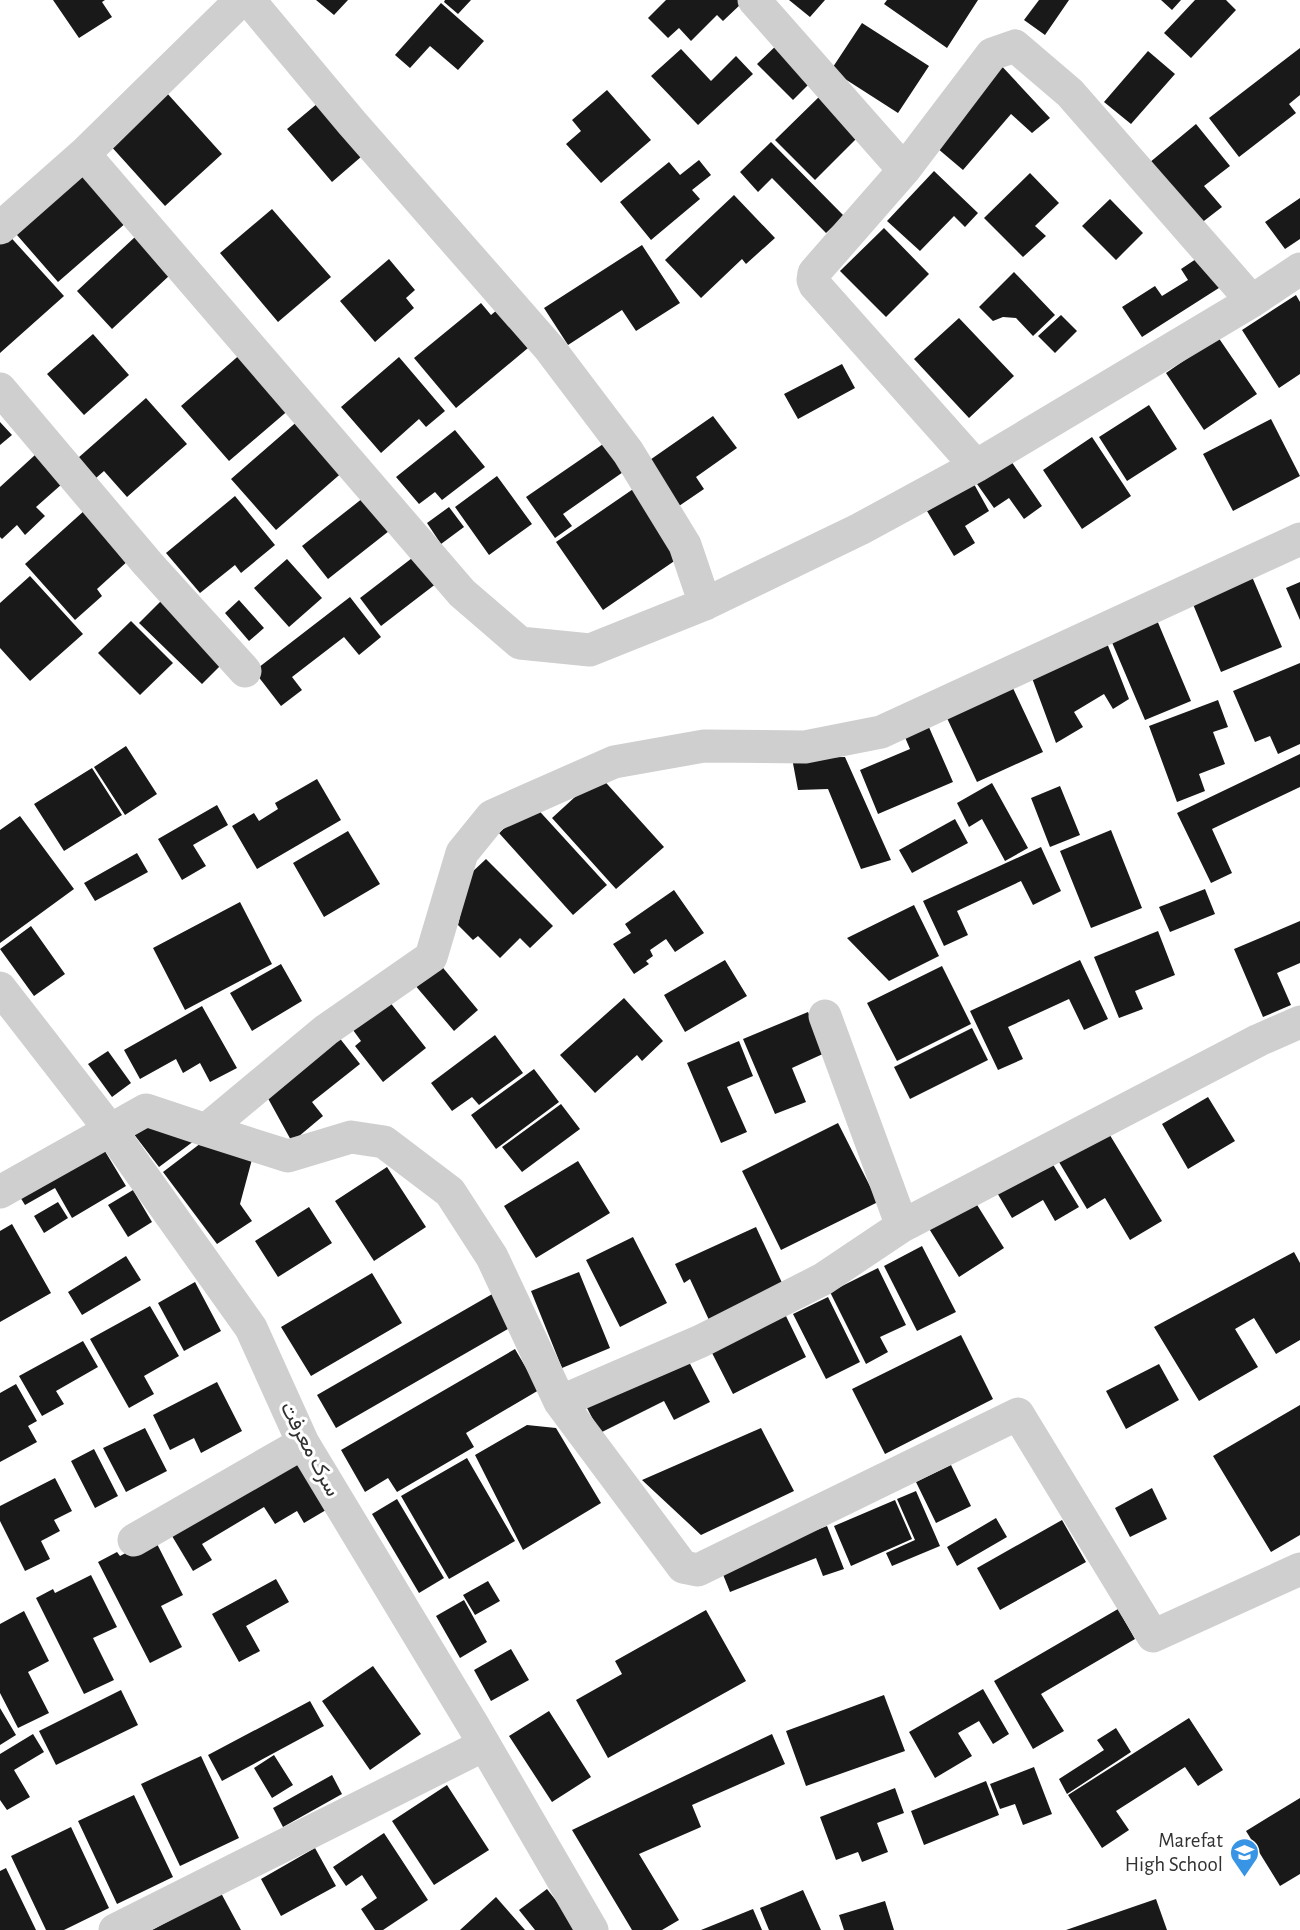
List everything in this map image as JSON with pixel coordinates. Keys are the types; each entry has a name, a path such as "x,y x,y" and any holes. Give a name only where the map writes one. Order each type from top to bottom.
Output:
{"street":[{"path":"0,228 84,154 241,0"},
{"path":"249,0 352,123 550,349 628,452 685,545 705,604"},
{"path":"754,0 904,170"},
{"path":"976,466 813,280 814,273 904,170 992,54 1015,46 1070,93 1252,301"},
{"path":"84,154 462,593 520,643 590,650 705,604 860,529 976,466 1252,301 1300,269"},
{"path":"0,389 148,564 245,671"},
{"path":"206,1130 326,1030 431,957 462,853 492,816 614,762 704,746 806,747 881,732 1300,539"},
{"name":"سرک معرفت","path":"0,988 111,1131 251,1328 303,1443 484,1745 591,1930"},
{"path":"825,1016 902,1226"},
{"path":"560,1402 701,1341 823,1279 902,1226 1259,1040 1300,1022"},
{"path":"0,1192 146,1110 288,1156 351,1137 384,1142 450,1192 492,1257 560,1402 683,1568 698,1570 1018,1414 1153,1636 1300,1569"},
{"path":"134,1540 303,1443"},
{"path":"116,1930 484,1745"}],"building":[{"path":"53,0 105,0 102,2 112,17 79,38"},
{"path":"316,0 348,0 334,15"},
{"path":"445,0 471,0 458,14 444,2"},
{"path":"666,0 740,0 742,3 723,21 717,15 691,41 679,28 668,38 648,18"},
{"path":"789,0 825,0 810,17"},
{"path":"887,0 978,0 947,48 884,4"},
{"path":"1039,0 1069,0 1045,35 1024,20"},
{"path":"1161,0 1181,0 1172,10"},
{"path":"1195,0 1226,0 1236,10 1191,58 1164,33"},
{"path":"441,3 484,41 458,70 430,46 410,68 395,55"},
{"path":"862,23 929,66 898,113 831,70"},
{"path":"782,40 817,76 793,100 757,64"},
{"path":"1300,48 1300,95 1289,104 1296,113 1239,157 1209,118"},
{"path":"681,49 711,81 736,56 753,74 698,125 651,76"},
{"path":"1148,51 1175,74 1131,124 1104,102"},
{"path":"997,61 1050,118 1032,133 1011,114 963,170 937,148"},
{"path":"607,90 651,140 601,183 566,144 581,131 572,120"},
{"path":"166,92 222,154 165,206 109,144"},
{"path":"823,93 863,132 815,180 775,140"},
{"path":"324,98 369,150 332,182 287,129"},
{"path":"1196,124 1230,166 1204,186 1222,207 1200,224 1149,163"},
{"path":"771,142 844,216 826,233 772,178 758,192 740,172"},
{"path":"699,160 711,175 692,190 700,199 651,240 620,202 669,162 680,175"},
{"path":"78,167 127,222 58,282 10,227"},
{"path":"934,171 978,213 965,227 954,216 920,251 887,221"},
{"path":"1030,173 1059,203 1035,226 1046,236 1023,257 984,218"},
{"path":"734,195 775,238 746,264 742,259 701,298 665,260"},
{"path":"1300,198 1300,239 1285,249 1265,222"},
{"path":"1110,199 1143,233 1116,260 1082,226"},
{"path":"272,209 331,277 278,322 220,253"},
{"path":"884,228 929,274 886,317 840,271"},
{"path":"5,231 64,296 0,353 0,235"},
{"path":"135,237 170,275 112,329 77,291"},
{"path":"642,245 680,303 636,331 622,310 568,345 544,308"},
{"path":"1202,255 1222,286 1142,337 1122,307 1155,286 1162,296 1188,280 1181,269"},
{"path":"389,259 415,290 406,298 414,308 375,342 340,301"},
{"path":"1014,272 1055,315 1033,336 1016,318 1003,317 993,321 979,307"},
{"path":"1296,295 1300,302 1300,374 1279,388 1242,330"},
{"path":"481,303 491,315 497,310 528,348 456,408 414,358"},
{"path":"1061,315 1077,331 1055,353 1038,336"},
{"path":"959,318 1014,376 969,418 914,359"},
{"path":"93,334 129,375 84,415 47,374"},
{"path":"1218,337 1257,394 1204,430 1166,373"},
{"path":"243,352 291,408 229,461 181,406"},
{"path":"399,357 445,411 426,427 419,419 381,453 341,407"},
{"path":"842,364 855,388 798,419 784,394"},
{"path":"146,398 187,444 127,497 104,471 96,478 78,458"},
{"path":"1149,405 1177,449 1127,481 1099,437"},
{"path":"713,416 737,448 696,477 704,489 679,506 647,462"},
{"path":"300,419 345,470 276,530 231,479"},
{"path":"1271,419 1300,476 1233,511 1203,454"},
{"path":"0,422 12,435 0,445"},
{"path":"455,430 485,467 442,500 435,492 419,504 396,477"},
{"path":"1092,437 1131,496 1082,529 1043,470"},
{"path":"606,442 626,470 563,514 572,526 555,538 526,497"},
{"path":"35,455 62,484 36,507 45,516 25,535 17,525 2,539 0,537 0,487"},
{"path":"1011,461 1042,506 1024,519 1009,498 994,508 977,484"},
{"path":"497,476 532,524 489,555 455,507"},
{"path":"974,484 989,511 965,526 975,543 954,556 927,511"},
{"path":"639,485 686,553 603,610 556,542"},
{"path":"235,496 275,545 241,573 235,565 200,593 166,553"},
{"path":"363,498 389,531 328,579 302,546"},
{"path":"449,507 464,527 441,544 427,523"},
{"path":"85,510 130,559 97,589 102,596 75,620 25,564"},
{"path":"416,555 437,583 381,626 360,598"},
{"path":"287,559 322,598 289,627 254,588"},
{"path":"1250,572 1282,647 1221,672 1190,597"},
{"path":"30,576 83,634 30,681 0,648 0,603"},
{"path":"1300,582 1300,620 1286,588"},
{"path":"350,597 381,637 359,655 344,637 292,677 302,690 281,706 254,671"},
{"path":"239,600 264,628 249,641 225,613"},
{"path":"161,601 223,663 202,684 139,623"},
{"path":"1154,613 1191,701 1145,720 1108,633"},
{"path":"131,621 173,663 140,695 98,653"},
{"path":"1105,638 1129,699 1113,709 1104,694 1074,712 1083,727 1056,743 1032,678"},
{"path":"1300,663 1300,744 1278,754 1270,736 1255,742 1233,691"},
{"path":"1012,686 1043,752 977,782 946,716"},
{"path":"1218,700 1228,727 1213,732 1225,764 1199,774 1205,791 1177,802 1149,726"},
{"path":"928,725 953,782 878,814 860,770 910,749 904,735"},
{"path":"126,746 157,794 125,815 94,767"},
{"path":"1300,754 1300,787 1212,829 1232,873 1211,883 1177,813"},
{"path":"845,757 891,860 861,869 828,789 798,790 792,758"},
{"path":"92,768 122,815 64,851 34,804"},
{"path":"599,775 664,847 616,889 552,818"},
{"path":"317,779 341,820 257,869 232,826 254,813 259,821 278,809 275,803"},
{"path":"992,783 1028,848 1005,861 982,819 969,827 957,803"},
{"path":"1060,786 1080,835 1050,847 1031,798"},
{"path":"532,803 607,885 573,915 499,833"},
{"path":"217,805 228,825 193,845 206,866 182,880 158,839"},
{"path":"20,816 74,889 0,943 0,830"},
{"path":"955,819 968,843 912,873 899,850"},
{"path":"1111,830 1142,908 1091,928 1060,851"},
{"path":"348,831 380,884 324,917 293,863"},
{"path":"1041,847 1061,891 1033,905 1021,881 957,911 968,935 944,946 923,901"},
{"path":"137,853 148,872 95,901 84,883"},
{"path":"486,859 553,926 530,948 520,938 500,958 478,936 473,940 458,925 469,875"},
{"path":"1205,889 1215,914 1170,932 1159,907"},
{"path":"674,890 704,933 675,952 666,939 650,950 653,956 646,961 649,964 634,974 613,944 631,933 625,924"},
{"path":"240,902 272,964 185,1010 153,948"},
{"path":"914,905 939,956 889,981 847,938"},
{"path":"1300,921 1300,963 1277,973 1291,1005 1263,1017 1234,949"},
{"path":"31,926 65,974 34,996 0,949"},
{"path":"1158,931 1175,975 1135,991 1143,1009 1119,1018 1094,957"},
{"path":"725,960 747,996 685,1032 664,995"},
{"path":"1080,960 1108,1019 1084,1030 1069,999 1008,1027 1023,1059 998,1070 970,1011"},
{"path":"439,963 478,1010 454,1031 414,984"},
{"path":"281,964 302,1001 252,1031 230,993"},
{"path":"942,966 971,1024 897,1061 867,1003"},
{"path":"624,998 663,1041 642,1061 637,1055 595,1093 560,1055"},
{"path":"389,1001 426,1048 383,1082 355,1046 361,1041 353,1030"},
{"path":"202,1006 237,1068 210,1082 200,1063 183,1073 176,1059 140,1079 124,1050"},
{"path":"808,1012 825,1053 792,1068 806,1102 775,1114 743,1039"},
{"path":"972,1028 988,1060 910,1099 894,1067"},
{"path":"495,1035 523,1073 479,1105 472,1097 452,1111 431,1083"},
{"path":"338,1036 360,1064 312,1102 323,1116 292,1142 265,1093"},
{"path":"739,1041 753,1076 727,1087 747,1132 721,1143 687,1063"},
{"path":"108,1051 131,1083 112,1097 88,1064"},
{"path":"534,1069 559,1102 496,1149 471,1115"},
{"path":"1208,1097 1235,1141 1188,1169 1162,1124"},
{"path":"561,1104 580,1129 522,1172 502,1147"},
{"path":"151,1118 198,1138 159,1167 133,1133"},
{"path":"838,1123 878,1202 781,1250 742,1171"},
{"path":"1105,1127 1162,1221 1130,1240 1105,1198 1087,1209 1056,1157"},
{"path":"205,1140 254,1152 240,1204 252,1221 217,1244 163,1172"},
{"path":"100,1143 126,1186 72,1218 55,1188 25,1205 17,1192"},
{"path":"1049,1158 1079,1207 1055,1221 1043,1200 1012,1218 996,1191"},
{"path":"578,1161 610,1213 536,1258 504,1206"},
{"path":"387,1167 426,1227 374,1261 335,1201"},
{"path":"133,1190 152,1222 128,1237 108,1205"},
{"path":"974,1200 1004,1248 959,1277 928,1227"},
{"path":"58,1202 68,1218 44,1233 34,1216"},
{"path":"309,1207 332,1243 278,1277 255,1241"},
{"path":"12,1224 51,1293 0,1322 0,1231"},
{"path":"756,1227 784,1287 709,1320 690,1279 684,1283 675,1264"},
{"path":"633,1237 667,1303 620,1327 586,1260"},
{"path":"922,1246 956,1312 917,1331 884,1266"},
{"path":"1294,1252 1300,1263 1300,1340 1276,1354 1254,1318 1235,1329 1258,1367 1199,1401 1154,1327"},
{"path":"126,1256 141,1280 82,1315 68,1292"},
{"path":"878,1268 906,1325 880,1337 888,1352 866,1364 830,1292"},
{"path":"579,1272 610,1348 562,1368 531,1291"},
{"path":"372,1273 402,1323 311,1376 281,1327"},
{"path":"195,1282 221,1331 184,1351 158,1303"},
{"path":"494,1293 513,1326 336,1428 317,1395"},
{"path":"828,1297 860,1362 826,1379 793,1314"},
{"path":"150,1306 179,1356 144,1376 154,1394 129,1408 90,1339"},
{"path":"785,1314 806,1357 733,1394 711,1351"},
{"path":"961,1335 993,1399 885,1454 852,1389"},
{"path":"83,1341 98,1367 56,1391 64,1404 42,1416 19,1376"},
{"path":"515,1349 539,1390 466,1433 474,1447 397,1492 388,1478 365,1492 341,1450"},
{"path":"686,1356 710,1402 674,1420 664,1401 600,1433 586,1406"},
{"path":"1159,1364 1179,1400 1126,1429 1106,1391"},
{"path":"217,1382 242,1431 201,1453 194,1438 170,1450 153,1415"},
{"path":"16,1384 37,1421 28,1426 37,1442 0,1462 0,1393"},
{"path":"1300,1405 1300,1535 1271,1552 1213,1456"},
{"path":"527,1425 556,1428 601,1503 523,1550 475,1455"},
{"path":"145,1428 167,1471 126,1492 103,1448"},
{"path":"761,1428 794,1491 701,1535 642,1480"},
{"path":"94,1449 118,1496 95,1508 71,1461"},
{"path":"467,1458 515,1541 449,1579 401,1496"},
{"path":"297,1461 326,1510 304,1523 297,1511 275,1524 264,1507 202,1544 212,1560 193,1571 172,1536"},
{"path":"951,1465 971,1506 936,1523 916,1482"},
{"path":"55,1478 72,1511 54,1520 60,1531 41,1541 50,1559 25,1571 0,1521 0,1506"},
{"path":"1152,1488 1167,1519 1130,1537 1115,1508"},
{"path":"916,1491 940,1546 892,1566 886,1553 915,1540 897,1499"},
{"path":"397,1499 444,1578 419,1593 372,1514"},
{"path":"895,1500 912,1539 851,1566 834,1526"},
{"path":"996,1518 1007,1537 957,1566 947,1547"},
{"path":"1062,1520 1086,1562 1000,1610 977,1568"},
{"path":"827,1526 844,1569 823,1576 816,1558 730,1592 720,1567"},
{"path":"154,1538 183,1595 161,1606 182,1647 150,1663 98,1562 117,1552 120,1556"},
{"path":"91,1575 117,1627 93,1638 114,1680 84,1694 36,1598 53,1589 55,1593"},
{"path":"276,1579 289,1602 246,1626 260,1651 239,1662 212,1614"},
{"path":"488,1581 500,1601 475,1615 463,1595"},
{"path":"464,1600 487,1642 460,1658 436,1616"},
{"path":"1118,1609 1135,1639 1041,1694 1064,1731 1033,1749 994,1681"},
{"path":"706,1610 746,1681 608,1758 576,1700 622,1674 615,1661"},
{"path":"24,1611 49,1661 28,1672 49,1713 18,1728 0,1693 0,1624"},
{"path":"511,1649 529,1680 491,1701 474,1670"},
{"path":"373,1666 421,1734 370,1770 322,1701"},
{"path":"983,1689 1009,1734 993,1744 979,1721 958,1733 972,1756 935,1778 909,1732"},
{"path":"121,1690 138,1725 56,1765 39,1731"},
{"path":"884,1695 905,1751 806,1786 786,1731"},
{"path":"310,1701 324,1726 222,1781 208,1755"},
{"path":"0,1708 16,1735 0,1745"},
{"path":"549,1711 591,1777 552,1802 509,1736"},
{"path":"1189,1718 1223,1770 1198,1786 1185,1767 1116,1811 1129,1830 1102,1848 1068,1795"},
{"path":"1116,1728 1131,1752 1067,1794 1059,1779 1104,1750 1097,1740"},
{"path":"33,1734 44,1752 14,1770 30,1797 7,1810 0,1800 0,1754"},
{"path":"772,1734 785,1764 692,1805 701,1827 639,1854 679,1920 662,1930 632,1930 572,1830"},
{"path":"274,1755 293,1785 272,1798 254,1768"},
{"path":"201,1756 239,1838 180,1866 141,1784"},
{"path":"1034,1767 1052,1814 1023,1825 1015,1804 1000,1809 990,1784"},
{"path":"332,1775 342,1794 283,1827 273,1808"},
{"path":"986,1781 999,1815 924,1845 911,1811"},
{"path":"447,1785 489,1850 434,1885 392,1821"},
{"path":"895,1788 904,1813 877,1823 888,1852 862,1862 858,1852 836,1860 820,1817"},
{"path":"134,1795 173,1877 117,1904 78,1821"},
{"path":"1300,1798 1300,1874 1280,1886 1246,1831"},
{"path":"71,1827 109,1908 64,1930 46,1930 11,1856"},
{"path":"384,1833 428,1900 383,1930 375,1930 361,1909 377,1898 362,1875 346,1886 333,1867"},
{"path":"315,1848 336,1886 281,1916 261,1879"},
{"path":"6,1868 36,1930 0,1930 0,1871"},
{"path":"547,1889 579,1930 535,1930 519,1910"},
{"path":"803,1890 821,1930 769,1930 760,1908"},
{"path":"221,1893 241,1930 152,1930"},
{"path":"496,1897 525,1930 460,1930"},
{"path":"1156,1899 1167,1930 1066,1930"},
{"path":"885,1901 894,1930 844,1930 839,1915"},
{"path":"753,1909 762,1930 701,1930"}],"place":[{"name":"Marefat High School","path":"1244,1878"}]}
